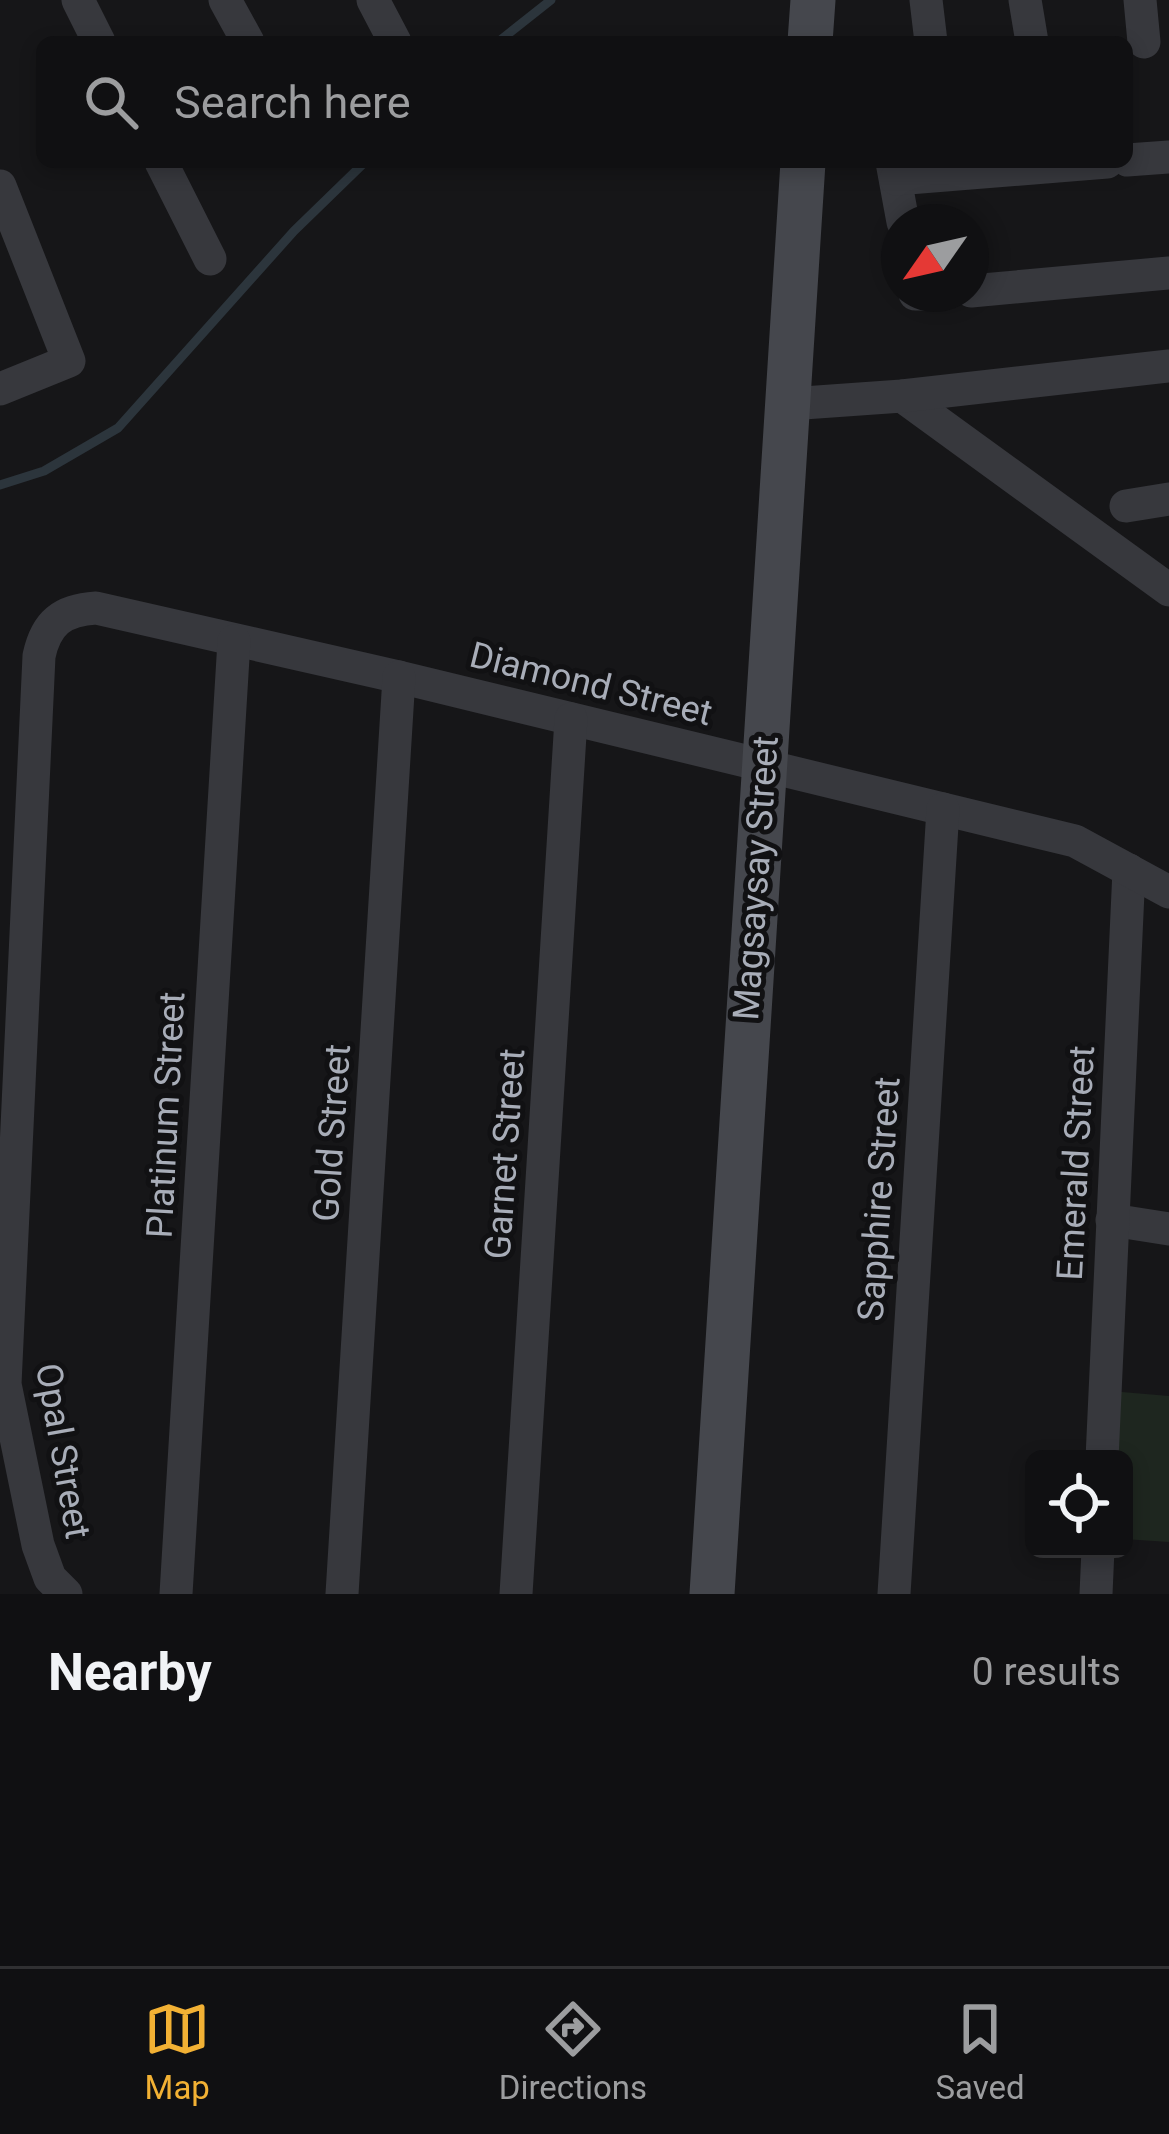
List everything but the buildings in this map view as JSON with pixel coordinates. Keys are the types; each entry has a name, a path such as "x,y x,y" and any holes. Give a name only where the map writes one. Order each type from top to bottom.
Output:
{"street":[{"path":"78,0 97,36"},
{"path":"226,0 245,36"},
{"path":"373,0 392,36"},
{"path":"810,36 813,0"},
{"path":"926,0 930,36"},
{"path":"1025,0 1031,36"},
{"path":"1140,0 1147,42"},
{"path":"1133,160 1169,157"},
{"path":"164,168 210,259"},
{"name":"Magsaysay Street","path":"712,1594 803,168"},
{"path":"900,204 894,170 947,168"},
{"path":"0,185 69,361 0,389"},
{"path":"989,289 1169,273"},
{"path":"789,404 1169,366"},
{"path":"902,396 1169,590"},
{"path":"1126,506 1169,499"},
{"name":"Diamond Street","path":"55,621 73,610 96,608 943,808 1075,841 1169,892"},
{"name":"Opal Street","path":"55,621 44,634 39,656 4,1384 9,1458 38,1545 58,1586"},
{"name":"Platinum Street","path":"176,1594 234,641"},
{"name":"Gold Street","path":"342,1594 399,677"},
{"name":"Garnet Street","path":"517,1594 572,719"},
{"path":"0,772 34,778"},
{"name":"Sapphire Street","path":"894,1594 943,808"},
{"name":"Emerald Street","path":"1102,1450 1129,870"},
{"path":"1112,1220 1169,1229"},
{"path":"1096,1594 1098,1558"}],"shaded area":[{"path":"1110,1391 1169,1396 1169,1542 1133,1540 1133,1450 1105,1450"}],"waterway":[{"path":"506,36 551,0"},
{"path":"0,485 44,471 118,428 294,231 359,168"}]}
